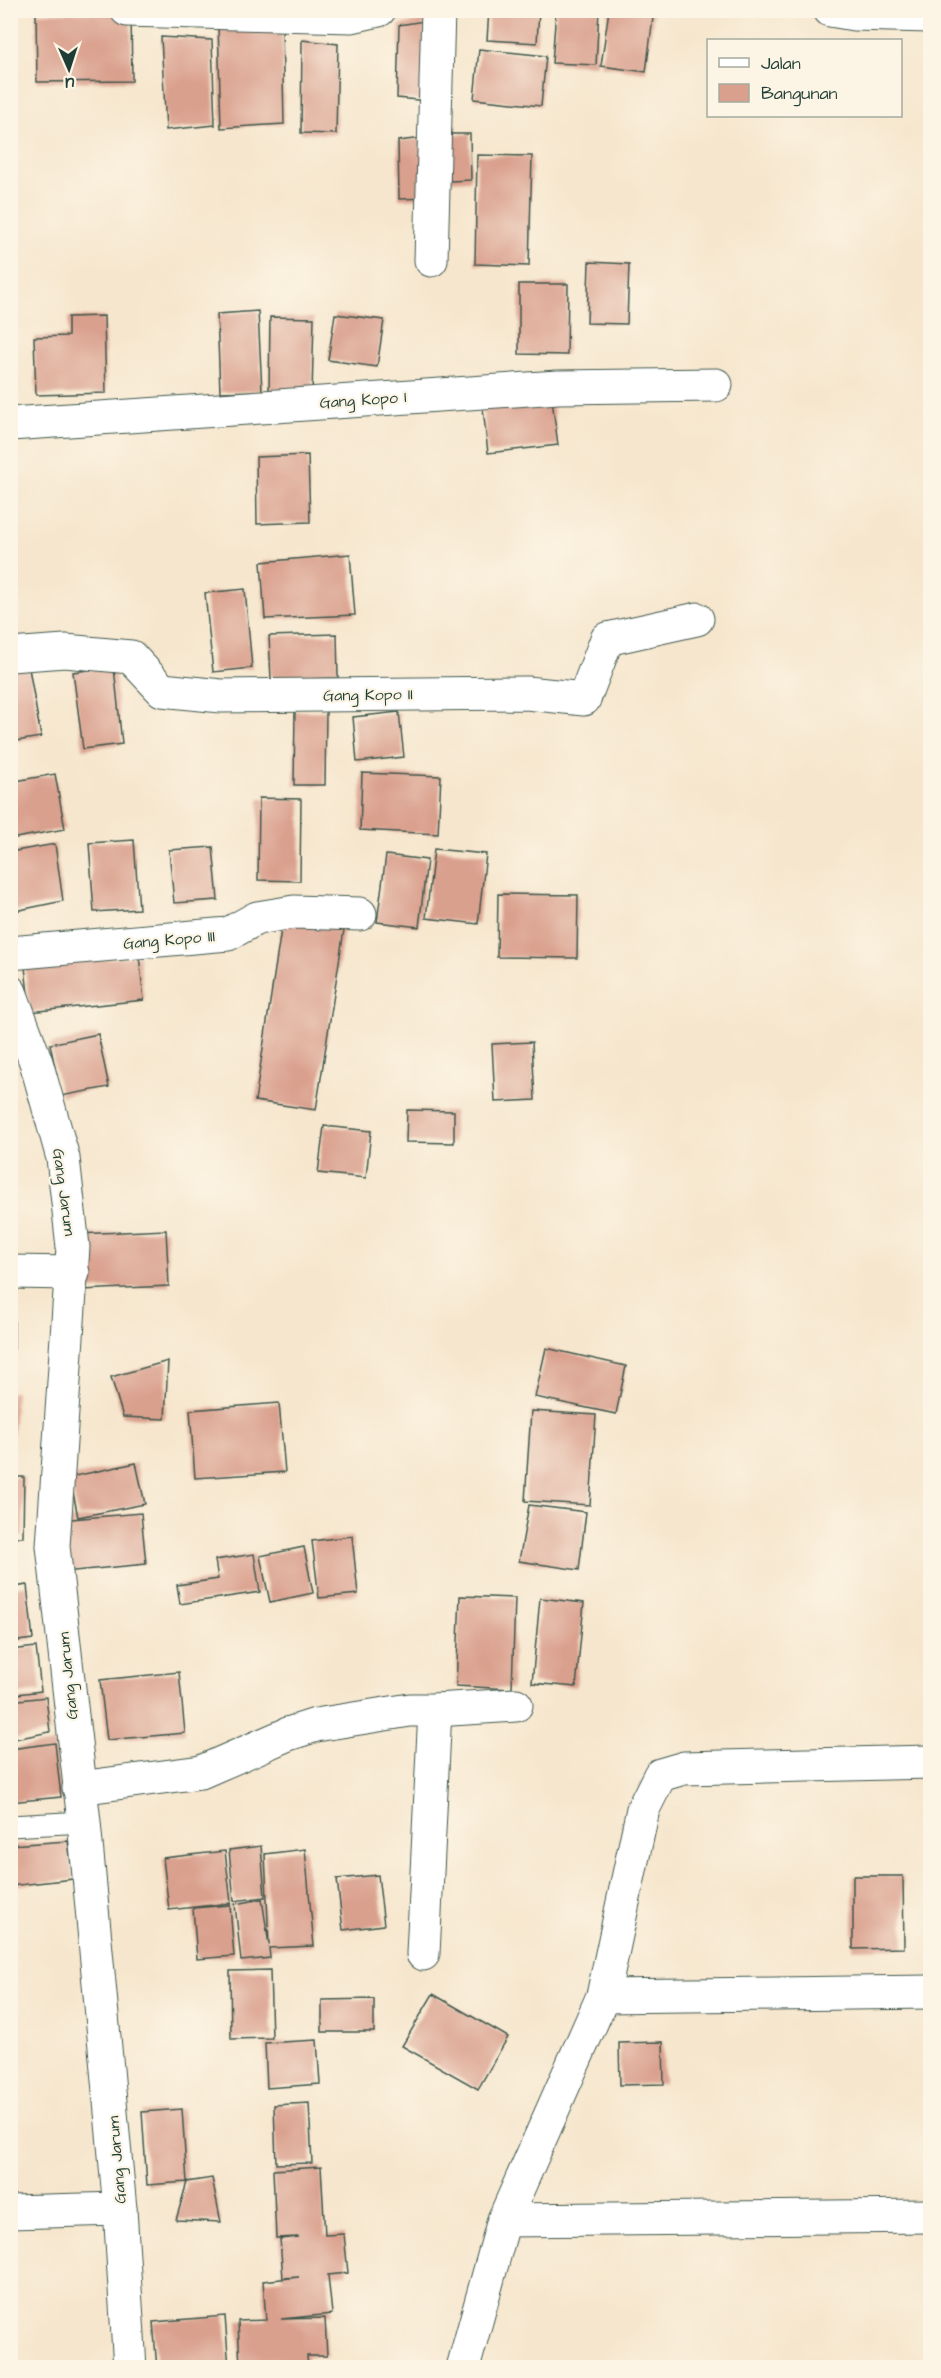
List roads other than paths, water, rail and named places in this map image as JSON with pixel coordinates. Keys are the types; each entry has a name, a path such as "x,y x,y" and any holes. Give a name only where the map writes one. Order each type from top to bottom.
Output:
{"street":[{"path":"127,10 352,15 379,10"},
{"path":"431,260 438,10"},
{"path":"830,10 854,14 930,16"},
{"name":"Gang Kopo I","path":"10,424 568,387 716,385"},
{"name":"Gang Kopo II","path":"10,655 64,651 131,657 162,690 192,694 221,696 527,693 584,699 606,639 697,619"},
{"name":"Gang Kopo III","path":"10,953 228,934 257,918 294,912 360,914"},
{"name":"Gang Jarum","path":"10,992 36,1062 63,1158 73,1247 53,1546 84,1822 120,2209 130,2367"},
{"path":"10,1272 73,1273"},
{"path":"79,1788 201,1772 288,1734 316,1725 410,1710 516,1705"},
{"path":"423,1954 435,1710"},
{"path":"463,2367 504,2220 603,1996 643,1809 660,1775 684,1768 930,1762"},
{"path":"603,1996 930,1992"},
{"path":"10,2212 120,2209"},
{"path":"504,2220 930,2216"}],"lane":[{"path":"10,1826 84,1822"}]}
